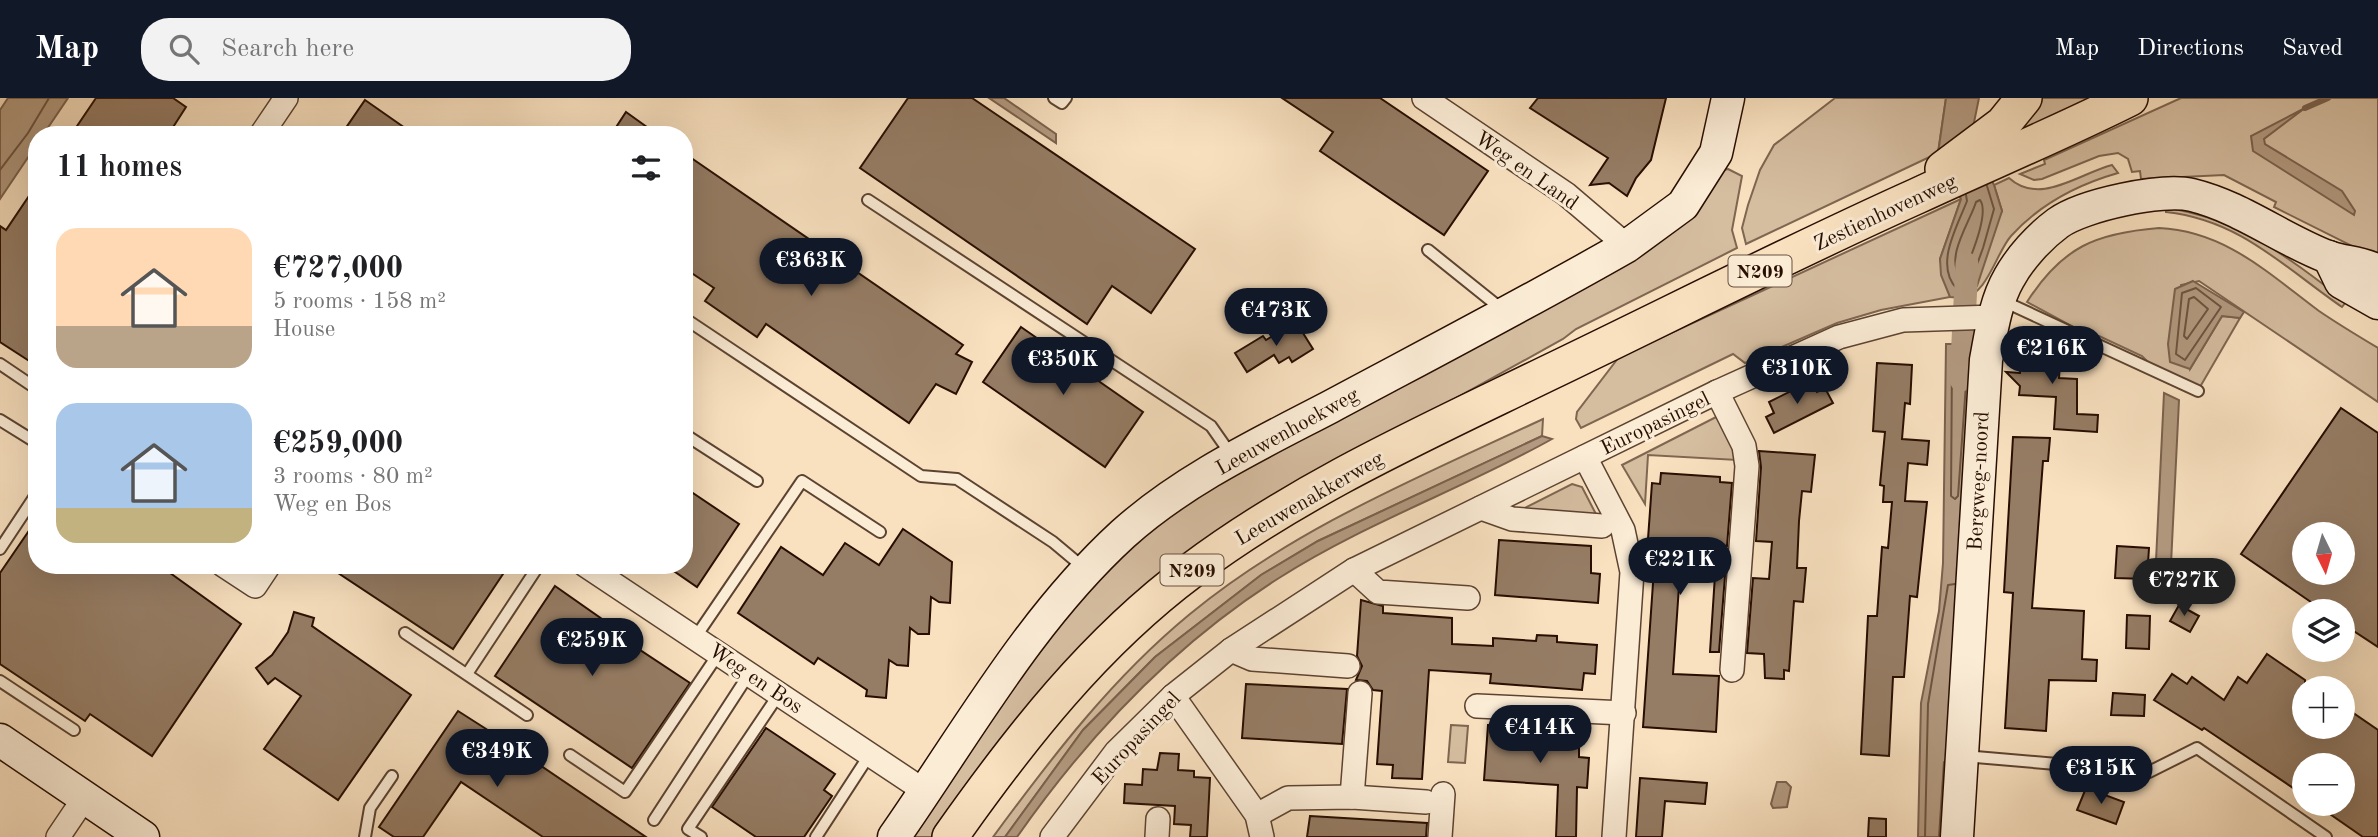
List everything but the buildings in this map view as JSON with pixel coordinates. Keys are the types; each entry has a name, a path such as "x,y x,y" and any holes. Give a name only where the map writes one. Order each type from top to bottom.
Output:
{"main road":[{"name":"Zestienhovenweg","path":"1604,346 1917,196 2040,142 2130,98"},
{"name":"N209","path":"1917,196 1938,173 2003,124 2021,102"},
{"name":"Leeuwenakkerweg","path":"950,837 1014,746 1071,680 1144,609 1191,571 1263,520 1325,484 1604,346"}],"street":[{"path":"267,126 286,98"},
{"name":"Weg en Land","path":"1424,98 1566,194 1627,246"},
{"name":"Leeuwenhoekweg","path":"894,837 1035,630 1086,570 1124,533 1172,496 1234,459 1627,246 1683,205 1716,153 1728,98"},
{"name":"Bergweg-noord","path":"1957,837 1982,397 1998,308 2008,280 2028,252 2060,222 2130,198 2189,195 2223,205 2329,257 2362,262 2378,271"},
{"path":"2329,257 2341,282 2378,303"},
{"name":"Europasingel","path":"1052,837 1116,752 1173,696 1231,650 1353,570 1717,392 1839,337 1865,329 1998,308"},
{"path":"1717,392 1744,446 1747,466 1732,670"},
{"path":"1585,457 1623,530 1632,572 1614,837"},
{"path":"1482,508 1512,519 1601,526"},
{"path":"1353,570 1378,592 1468,598"},
{"path":"237,574 255,586 263,574"},
{"name":"Weg en Bos","path":"600,574 926,792"},
{"path":"1231,650 1252,659 1348,666"},
{"path":"1352,797 1360,693"},
{"path":"1173,696 1260,826 1288,798 1435,798 1440,837"},
{"path":"1477,706 1624,713"},
{"path":"0,740 143,837"},
{"path":"60,834 85,797"}],"lane":[{"path":"1054,98 1062,103 1066,98"},
{"path":"868,200 1211,426 1234,459"},
{"path":"1429,250 1507,313"},
{"path":"1998,308 2198,391"},
{"path":"693,324 921,476 957,479 1053,542 1086,570"},
{"path":"0,364 28,382"},
{"path":"0,421 28,438"},
{"path":"693,440 757,481"},
{"path":"695,638 802,481 880,532"},
{"path":"0,549 28,507"},
{"path":"467,674 533,574"},
{"path":"405,633 527,715"},
{"path":"570,755 625,792 719,653"},
{"path":"654,820 749,674"},
{"path":"0,681 74,730"},
{"path":"701,837 688,829 779,694"},
{"path":"1963,756 2149,772 2197,748 2326,837"},
{"path":"816,837 870,754"},
{"path":"365,837 370,808 392,776"}],"shaded area":[{"path":"1835,98 1946,98 1938,153 1746,244 1742,228 1748,205 1760,170 1774,145"},
{"path":"2036,98 2096,98 2020,134 2015,127"},
{"path":"2181,98 2378,98 2378,259 2274,207 2276,202 2224,175 2141,179 2140,171 2132,172 2128,159 2118,153 2099,156 2042,179 2034,180 2020,174 2045,164 2044,160"},
{"path":"2112,165 2118,173 2088,183 2034,214 2011,236 1985,282 1971,295 1962,298 2002,211 1994,185 2009,178 2021,186 2046,189"},
{"path":"1728,169 1742,176 1732,230 1737,248 1576,329 1563,339 1230,523 935,837 904,837 1016,677 1131,538 1719,171"},
{"path":"1961,199 1940,259 1950,297 1881,310 1837,323 1745,363 1733,354 1581,428 1576,419 1577,412 1619,357"},
{"path":"2166,208 2216,220 2262,242 2305,270 2346,302 2342,307 2260,247 2239,235 2192,217 2166,212"},
{"path":"2159,228 2205,237 2245,256 2326,316 2378,348 2378,402 2199,281 2181,285 2190,369 2222,316 2240,318 2200,387 2099,336 2088,335 2027,302 2054,268 2082,246 2117,234"},
{"path":"1722,414 1737,460 1648,455 1645,504 1622,465"},
{"path":"1543,419 1542,436 1318,541 1261,575 1155,657 1083,730 1005,837 993,837 1061,748 1109,692 1162,639 1230,583 1272,555 1360,506"},
{"path":"1572,484 1582,487 1599,520 1513,514"},
{"path":"1451,725 1468,726 1465,763 1448,762"}],"water":[{"path":"8,98 68,98 49,126 28,126 28,157 0,199 0,110"},
{"path":"989,98 1004,98 1056,134 1056,143"},
{"path":"1946,98 1979,98 1971,137 1994,185 2002,211 1977,286 1962,298 1950,297 1941,275 1940,259 1961,199 1938,153"},
{"path":"2305,108 2264,139 2265,144 2342,191 2355,211 2354,215 2253,151 2251,136"},
{"path":"2193,281 2244,312 2240,318 2222,316 2190,369 2170,362 2168,344 2175,289"},
{"path":"1946,344 1958,344 1974,367 1946,837 1918,837 1921,703 1939,611 1943,563"},
{"path":"2164,393 2179,400 2171,564 2156,561"},
{"path":"1542,436 1552,439 1345,540 1279,578 1241,604 1204,632 1135,695 1073,764 1017,837 1005,837 1083,730 1155,657 1261,575 1318,541"},
{"path":"1777,782 1786,782 1791,787 1787,807 1773,808 1771,804"}],"waterway":[{"path":"2305,108 2328,98"},
{"path":"1961,380 1967,264"}]}
